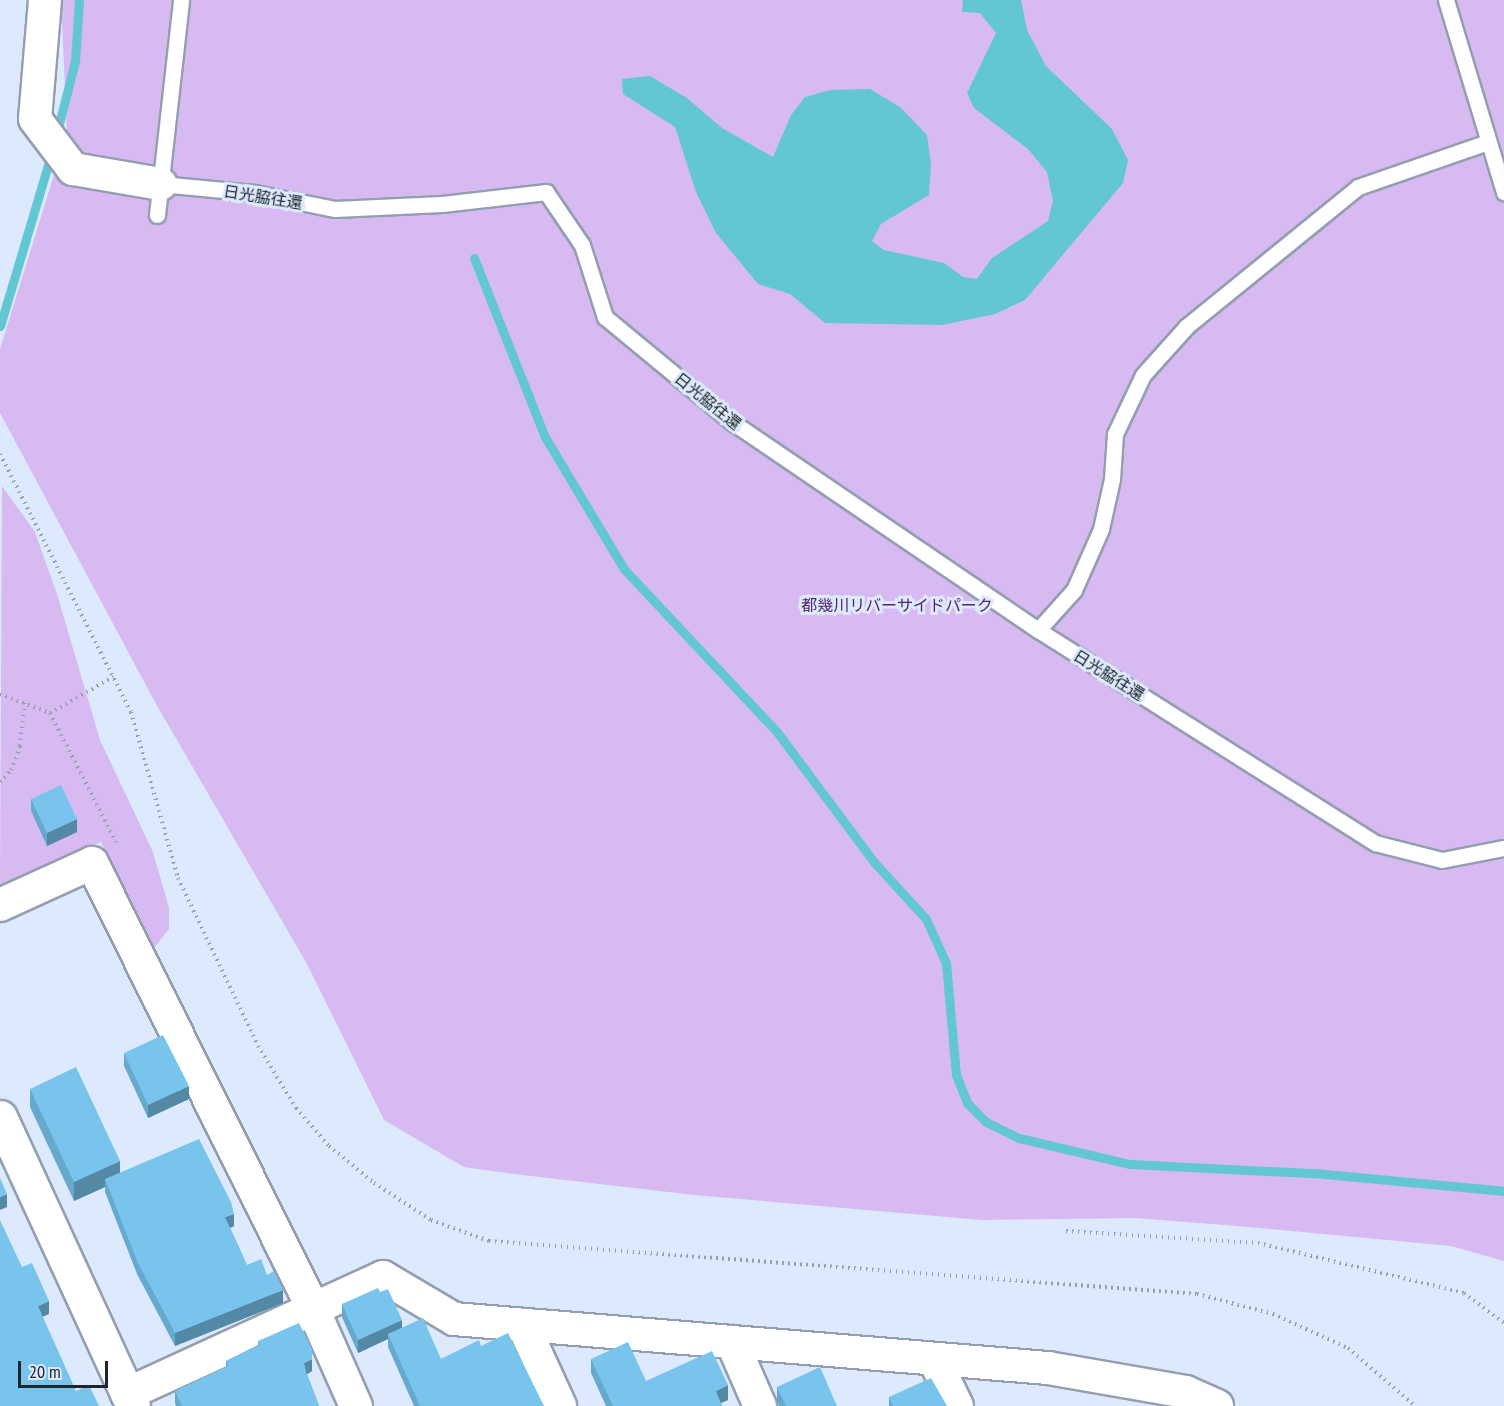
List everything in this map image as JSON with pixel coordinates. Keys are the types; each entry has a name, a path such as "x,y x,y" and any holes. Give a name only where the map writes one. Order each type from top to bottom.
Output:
{"street":[{"name":"日光脇往還","path":"45,0 35,119 40,127 73,169 161,184"},
{"path":"0,905 92,862 313,1309 356,1406"},
{"path":"0,1118 130,1400 313,1309 383,1277 454,1319 1048,1368 1186,1392 1217,1406"},
{"path":"523,1325 560,1406"},
{"path":"732,1342 760,1406"},
{"path":"934,1359 957,1406"}],"lane":[{"path":"157,215 182,0"},
{"path":"1446,0 1504,192"},
{"path":"1038,630 1074,590 1101,529 1113,479 1115,434 1143,375 1187,327 1358,187 1488,142"},
{"name":"日光脇往還","path":"161,184 255,193 335,209 442,204 546,192 582,245 606,317 732,422 1038,630 1375,843 1442,860 1504,848"}],"path":[{"path":"0,454 131,712 178,878 258,1046 296,1108 329,1146 374,1183 431,1220 489,1241 1197,1294 1273,1314 1348,1348 1415,1406"},
{"path":"50,713 113,677"},
{"path":"0,694 25,701 50,713 119,848"},
{"path":"0,782 11,770 20,746 25,701"},
{"path":"1066,1231 1258,1243 1464,1293 1504,1323"}],"green space":[{"name":"都幾川リバーサイドパーク","path":"61,0 1504,0 1504,1261 1451,1246 1237,1226 1135,1218 982,1220 694,1195 514,1174 464,1167 384,1120 307,964 156,704 0,413 0,349 67,133"},
{"path":"2,486 35,532 57,594 100,740 153,852 169,908 169,929 154,948 101,842 0,885"}],"water":[{"path":"963,0 1021,0 1027,30 1046,66 1112,129 1128,160 1123,183 1025,300 995,314 942,325 825,323 790,294 758,284 716,233 696,192 675,127 623,94 622,79 650,76 687,98 722,128 773,157 791,115 805,97 830,90 870,89 900,107 927,135 931,165 929,195 881,224 872,241 884,250 944,263 963,277 977,279 992,258 1048,221 1053,201 1047,172 1028,149 974,108 967,93 996,33 980,13 962,12"}],"building":[{"path":"61,785 77,819 47,833 31,799"},
{"path":"163,1035 189,1086 148,1105 124,1053"},
{"path":"76,1067 120,1161 74,1182 30,1089"},
{"path":"199,1139 231,1202 234,1214 225,1217 247,1265 261,1259 267,1275 274,1271 283,1290 175,1333 137,1261 105,1179"},
{"path":"0,1178 7,1194 0,1197"},
{"path":"0,1220 22,1267 32,1263 49,1301 38,1306 76,1391 89,1385 99,1406 0,1406"},
{"path":"378,1288 380,1292 388,1289 402,1320 358,1340 342,1304"},
{"path":"423,1318 441,1359 479,1340 481,1346 508,1333 544,1406 420,1406 388,1334"},
{"path":"299,1323 312,1349 312,1359 304,1363 319,1406 182,1406 175,1391 228,1366 226,1361 259,1345 258,1341"},
{"path":"628,1342 646,1381 712,1351 728,1385 716,1391 722,1406 613,1406 591,1359"},
{"path":"820,1367 837,1406 786,1406 777,1387"},
{"path":"931,1378 947,1406 893,1406 889,1397"}],"waterway":[{"path":"56,136 75,61 79,0"},
{"path":"0,326 52,152"},
{"path":"474,258 545,437 624,569 777,732 874,862 926,919 946,963 956,1075 968,1104 986,1122 1019,1138 1130,1164 1325,1174 1504,1191"}]}
